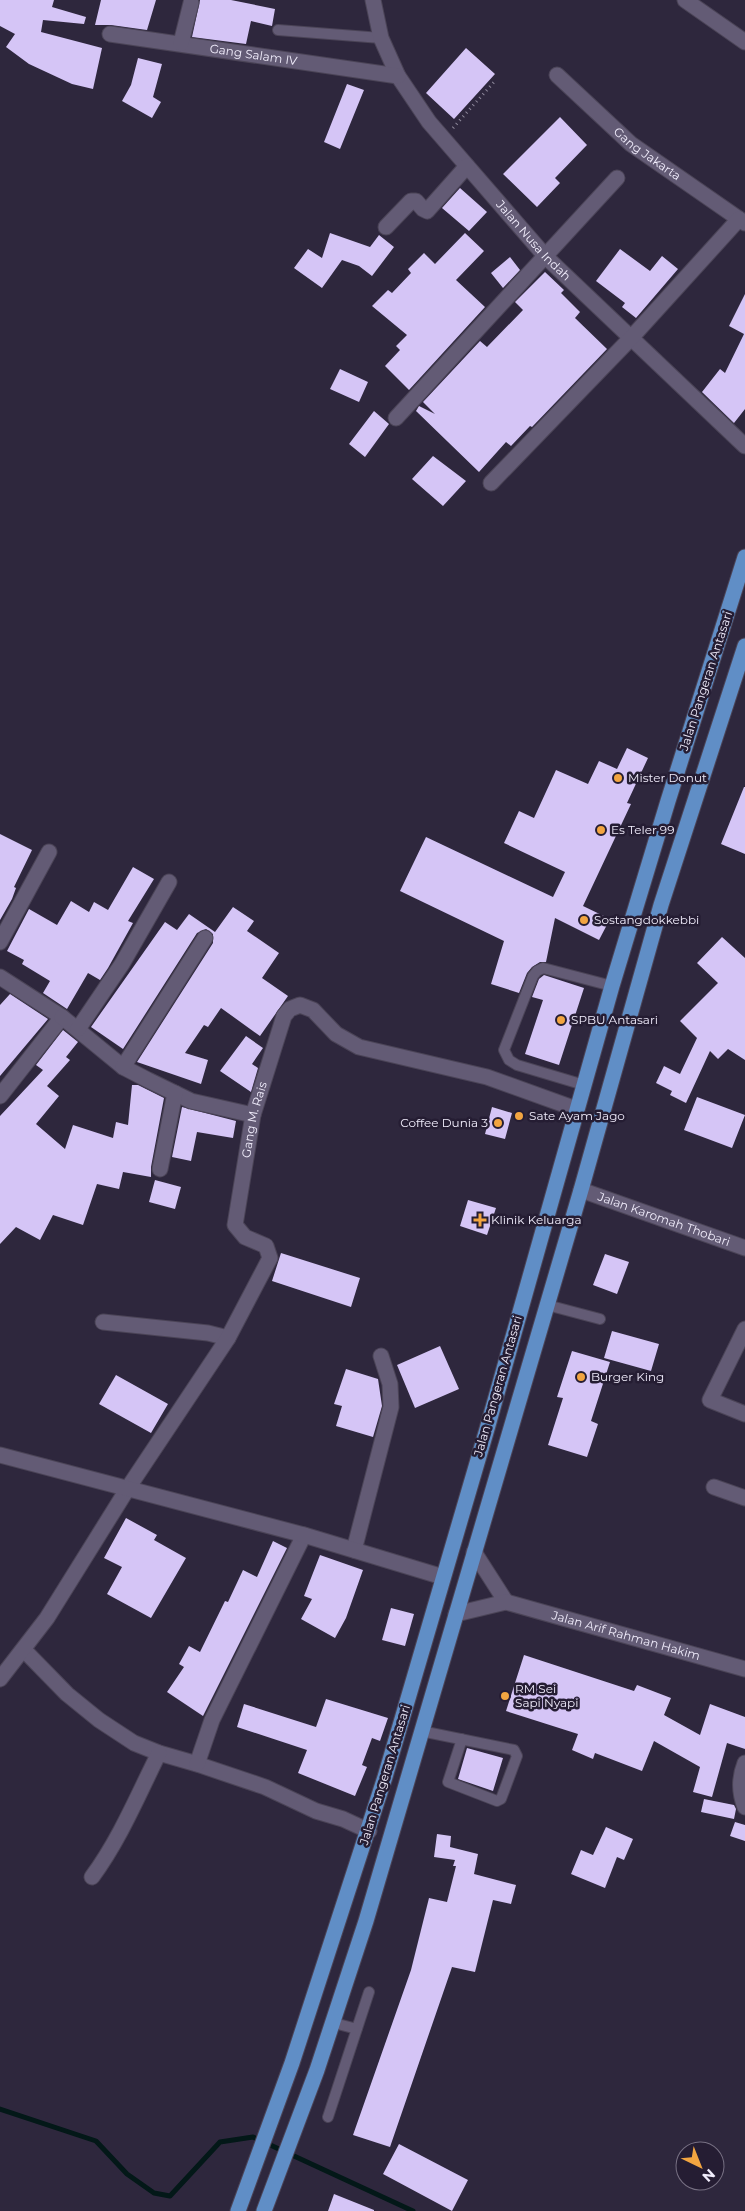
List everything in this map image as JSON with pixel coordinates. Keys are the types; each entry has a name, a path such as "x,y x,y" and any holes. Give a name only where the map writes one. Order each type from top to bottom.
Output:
{"main road":[{"name":"Jalan Pangeran Antasari","path":"238,2211 292,2063 369,1830 487,1429 612,986 668,800 745,557"},
{"name":"Jalan Pangeran Antasari","path":"264,2211 334,2023 366,1921 581,1190 661,906 744,656"},
{"path":"668,800 670,810 679,815 685,814 692,808"},
{"path":"659,830 666,822 675,821 681,827 682,838"},
{"path":"292,2063 317,2070"}],"street":[{"name":"Jalan Nusa Indah","path":"373,0 381,38 398,76 443,138 546,257 745,446"},
{"path":"685,0 745,42"},
{"path":"181,43 191,3"},
{"name":"Gang Salam IV","path":"110,34 398,76"},
{"name":"Gang Jakarta","path":"557,75 631,144 742,221"},
{"path":"386,227 411,201 416,201 423,209 428,211 467,166"},
{"path":"396,418 546,257 616,178"},
{"path":"491,483 742,221"},
{"path":"0,942 49,852"},
{"path":"78,1029 122,964 169,882"},
{"path":"123,1067 204,938"},
{"path":"0,977 78,1029 123,1067 191,1100 253,1116"},
{"name":"Gang M. Rais","path":"0,1680 24,1650 128,1488 228,1338 270,1258 266,1246 244,1237 235,1225 253,1116 284,1016 290,1008 300,1006 313,1010 336,1034 359,1047 487,1077 576,1109"},
{"path":"0,1096 62,1018"},
{"path":"160,1168 175,1093"},
{"name":"Jalan Karomah Thobari","path":"581,1190 745,1248"},
{"path":"103,1322 208,1333 228,1338"},
{"path":"745,1329 710,1400 745,1414"},
{"path":"354,1550 391,1407 390,1384 381,1356"},
{"path":"1,1456 304,1535 443,1577"},
{"path":"714,1486 745,1498"},
{"path":"197,1764 212,1720 304,1535"},
{"path":"474,1552 506,1602"},
{"name":"Jalan Arif Rahman Hakim","path":"456,1614 506,1602 745,1669"},
{"path":"24,1650 67,1694 99,1720 134,1743 158,1753 197,1764 265,1788 316,1811 343,1819 369,1830"},
{"path":"92,1877 107,1858 158,1753"},
{"path":"745,1763 741,1773 740,1786 745,1807"}],"lane":[{"path":"278,30 381,38"},
{"path":"584,1085 517,1065 509,1060 504,1050 533,976 537,971 543,968 612,986"},
{"path":"547,1305 600,1319"},
{"path":"421,1731 462,1738 499,1746 517,1752 501,1799 497,1801 448,1782 462,1738"},
{"path":"328,2117 369,1992"},
{"path":"334,2023 357,2029"}],"path":[{"path":"443,138 494,82"}],"building":[{"path":"0,0 54,0 52,7 86,17 84,24 43,20 41,32 102,48 93,89 72,84 29,64 6,47 15,34 0,26"},
{"path":"101,0 156,0 147,30 111,25 95,25"},
{"path":"200,0 231,0 275,9 272,26 251,21 246,44 192,37"},
{"path":"466,48 495,74 454,119 426,93"},
{"path":"138,58 162,64 153,97 161,102 152,118 122,101 131,85"},
{"path":"347,84 364,90 340,149 324,142"},
{"path":"560,117 587,145 555,178 560,183 537,207 503,174"},
{"path":"460,188 487,212 469,231 442,208"},
{"path":"330,233 370,247 379,235 394,247 372,276 359,266 342,260 322,288 294,268 308,249 322,258"},
{"path":"465,233 484,251 456,280 485,307 409,390 385,366 400,350 396,346 407,335 372,306 388,290 392,293 411,273 408,269 424,253 435,264"},
{"path":"620,249 650,271 662,256 678,269 636,318 622,307 625,303 596,281"},
{"path":"510,257 520,270 503,288 491,273"},
{"path":"545,272 564,290 561,293 580,312 575,318 607,349 532,427 530,426 511,446 506,442 479,472 416,411 419,406 435,414 423,402 480,341 487,347 523,310 515,302"},
{"path":"745,294 745,409 734,423 702,392 720,369 725,373 744,334 729,326"},
{"path":"340,369 368,382 359,402 330,389"},
{"path":"374,411 389,424 365,457 349,444"},
{"path":"433,456 466,481 443,506 412,479"},
{"path":"627,748 648,758 627,803 631,804 583,906 610,919 599,940 555,918 546,962 540,962 532,967 527,973 519,993 491,984 504,941 400,891 426,837 553,897 565,872 504,843 519,811 534,818 556,770 588,784 599,761 617,769"},
{"path":"745,787 745,854 721,844"},
{"path":"0,834 32,850 14,887 16,888 12,899 0,920"},
{"path":"133,867 154,879 128,921 133,923 100,980 88,973 67,1009 43,993 50,981 22,964 24,960 7,951 29,909 57,925 71,901 89,912 94,902 108,910"},
{"path":"233,907 254,921 247,931 279,953 262,978 288,996 260,1036 221,1008 208,1027 204,1025 185,1053 208,1060 201,1084 137,1062 213,943 213,934 206,929 197,933 123,1049 91,1027 165,922 177,930 189,914 215,932"},
{"path":"722,937 745,958 745,1060 728,1049 718,1059 710,1051 686,1103 670,1095 672,1091 656,1083 664,1066 680,1074 697,1038 680,1021 718,983 697,963"},
{"path":"544,975 584,988 559,1065 525,1054 543,1000 532,997 539,979"},
{"path":"10,994 48,1019 0,1076 0,1005"},
{"path":"63,1030 78,1042 66,1057 70,1060 47,1086 59,1096 36,1124 65,1149 73,1125 113,1138 116,1122 128,1125 132,1085 138,1085 164,1098 151,1167 151,1177 123,1172 119,1189 97,1184 83,1225 53,1215 40,1240 16,1227 0,1244 0,1116 43,1070 36,1065"},
{"path":"246,1036 263,1048 252,1064 258,1068 251,1092 220,1071"},
{"path":"697,1097 745,1115 732,1148 684,1130"},
{"path":"182,1107 236,1121 233,1138 197,1132 191,1161 172,1157"},
{"name":"Coffee Dunia 3","path":"492,1107 512,1113 505,1139 485,1134"},
{"path":"155,1180 181,1187 175,1209 149,1202"},
{"path":"468,1200 496,1208 487,1235 460,1226"},
{"path":"281,1253 360,1278 351,1307 272,1281"},
{"path":"605,1254 629,1262 617,1294 593,1285"},
{"path":"612,1331 659,1344 651,1371 604,1358"},
{"path":"440,1346 459,1389 415,1408 397,1365"},
{"path":"572,1351 610,1362 591,1421 598,1424 587,1457 548,1445 563,1398 557,1397"},
{"path":"346,1369 378,1379 382,1406 373,1437 336,1426 342,1406 334,1404"},
{"path":"116,1375 168,1404 151,1433 99,1404"},
{"path":"126,1518 157,1535 154,1540 186,1558 151,1618 107,1594 122,1567 104,1558"},
{"path":"273,1541 287,1548 203,1716 167,1692 184,1667 179,1664 189,1646 200,1652 225,1601 228,1602 243,1570 257,1577"},
{"path":"320,1555 363,1570 346,1618 335,1638 301,1619 312,1599 304,1596"},
{"path":"391,1608 414,1614 405,1646 382,1640"},
{"path":"524,1655 634,1691 637,1685 671,1698 664,1715 700,1735 710,1704 745,1717 745,1749 727,1743 712,1797 693,1792 700,1767 654,1741 642,1771 595,1753 593,1759 572,1750 578,1734 506,1711"},
{"path":"326,1699 388,1718 380,1741 372,1738 362,1765 367,1767 355,1796 298,1773 307,1750 237,1727 244,1704 316,1727"},
{"path":"467,1748 503,1758 493,1791 458,1779"},
{"path":"704,1799 734,1805 736,1809 734,1819 701,1812"},
{"path":"735,1822 745,1825 745,1841 730,1836"},
{"path":"606,1827 633,1839 624,1860 617,1857 605,1888 571,1874 581,1850 593,1855"},
{"path":"437,1834 451,1836 450,1847 478,1854 474,1874 516,1885 511,1904 493,1900 475,1972 452,1967 390,2147 353,2135 411,1970 429,1898 447,1902 456,1866 453,1866 455,1860 434,1857"},
{"path":"399,2144 468,2180 452,2211 383,2174"},
{"path":"334,2194 374,2210 374,2211 328,2211"}],"waterway":[{"path":"0,2109 96,2141 127,2174 154,2193 170,2196 220,2142 253,2137 413,2211"}],"place":[{"name":"Mister Donut","path":"618,778"},
{"name":"Es Teler 99","path":"601,830"},
{"name":"Sostangdokkebbi","path":"584,920"},
{"name":"SPBU Antasari","path":"561,1020"},
{"name":"Sate Ayam Jago","path":"519,1116"},
{"name":"Coffee Dunia 3","path":"498,1123"},
{"name":"Klinik Keluarga","path":"480,1220"},
{"name":"Burger King","path":"581,1377"},
{"name":"RM Sei Sapi Nyapi","path":"505,1696"}]}
